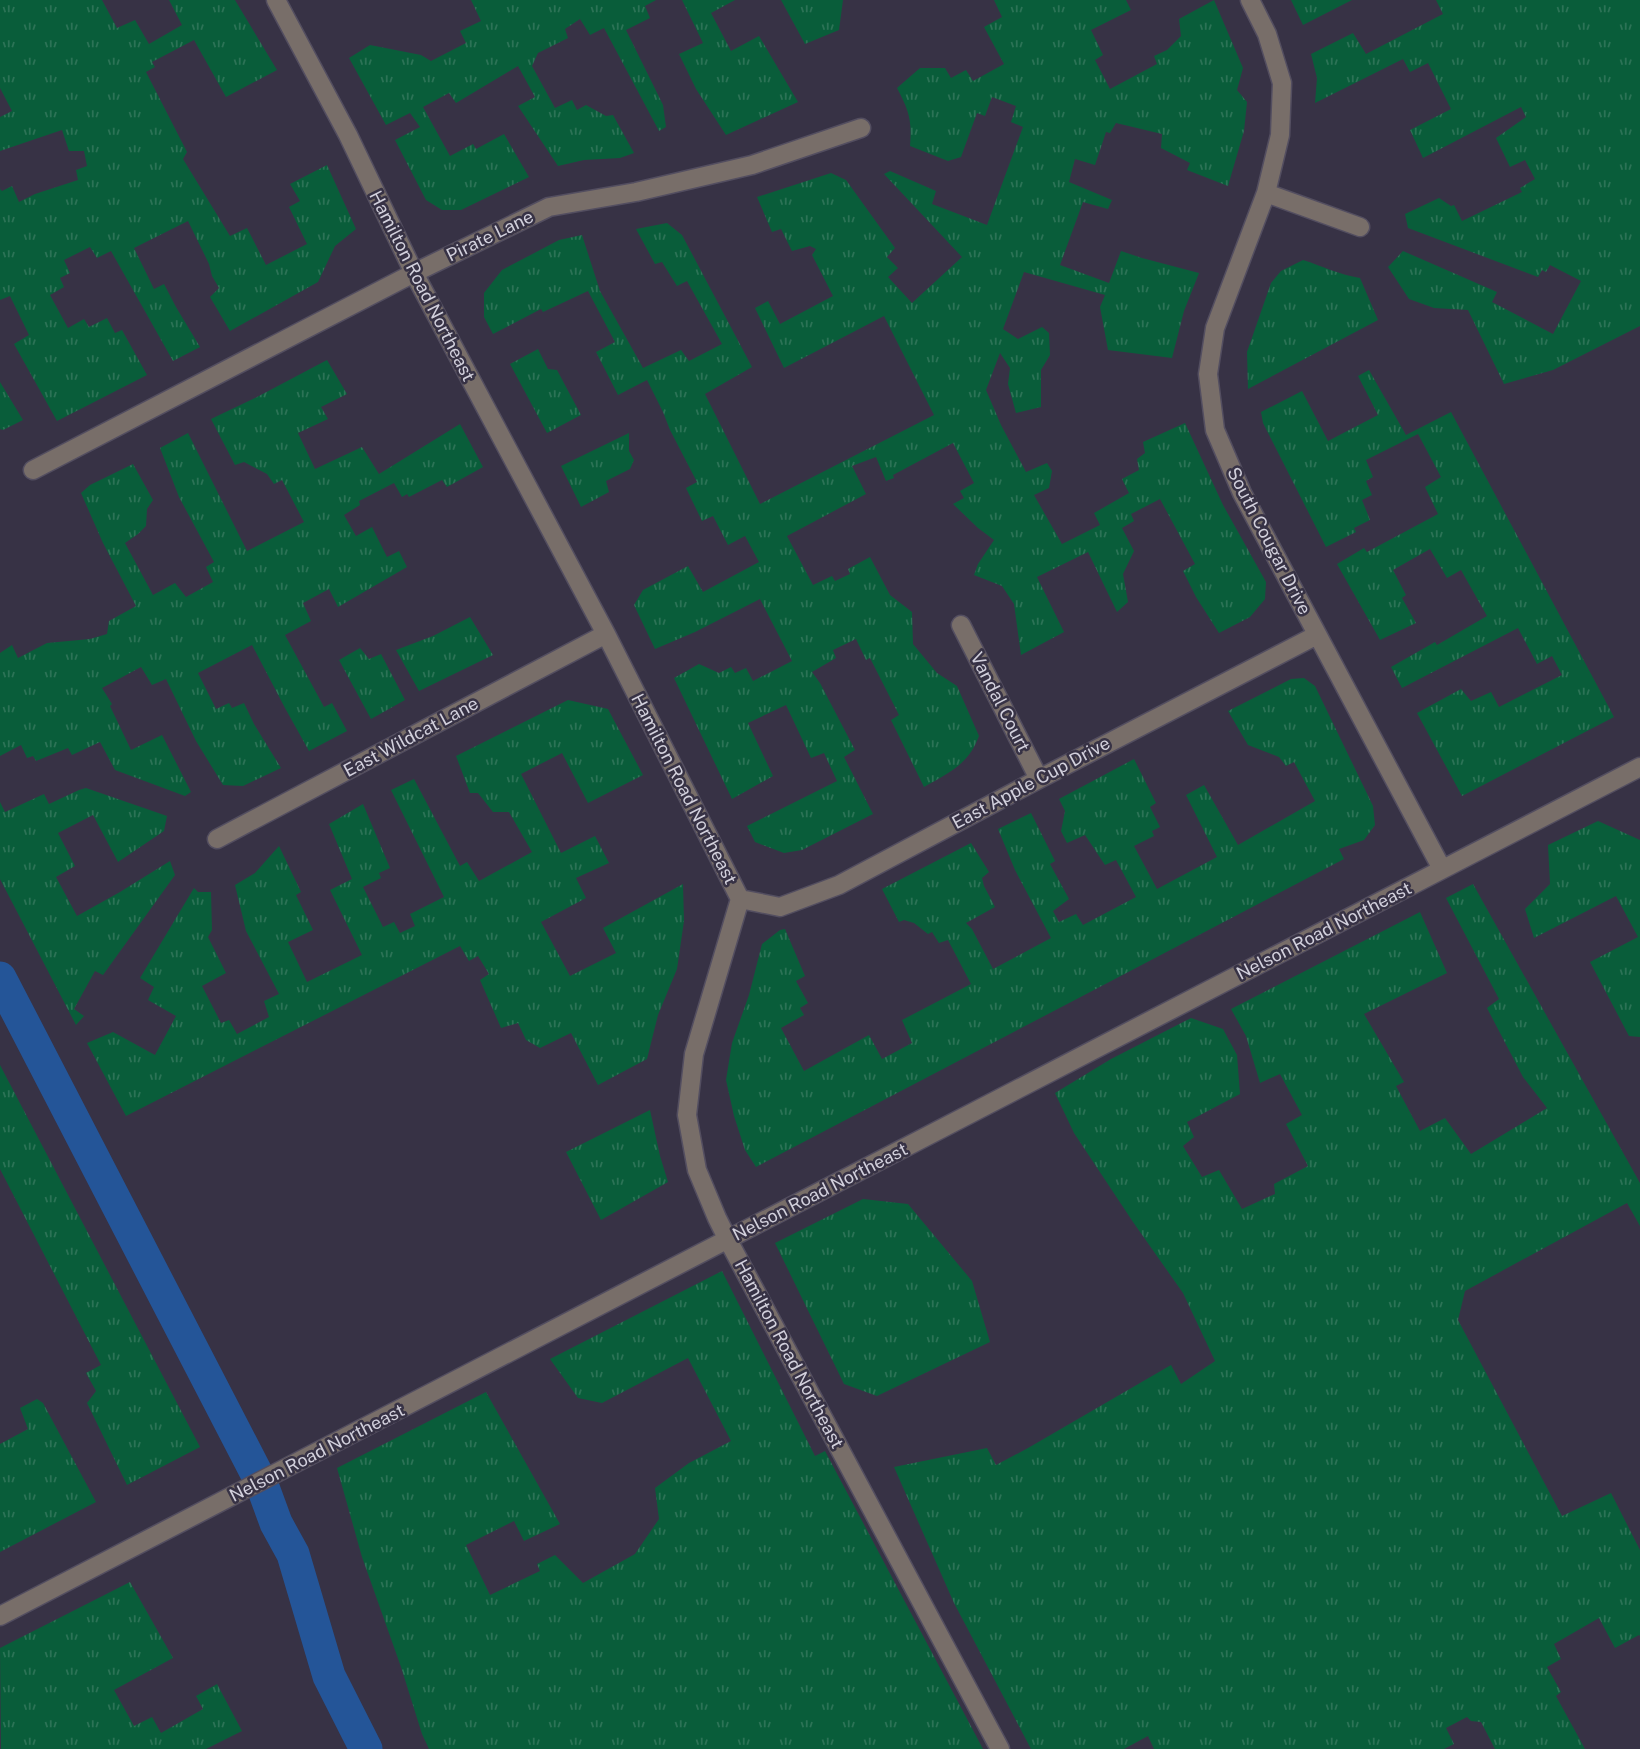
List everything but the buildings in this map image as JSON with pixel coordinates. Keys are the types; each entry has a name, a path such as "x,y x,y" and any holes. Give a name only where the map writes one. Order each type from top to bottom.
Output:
{"street":[{"name":"Hamilton Road Northeast","path":"276,0 348,135 414,273 606,634 740,899 694,1054 687,1115 697,1170 728,1240 1000,1749"},
{"name":"South Cougar Drive","path":"1250,0 1266,34 1282,83 1280,135 1266,193 1215,328 1208,374 1215,430 1242,493 1442,869"},
{"name":"Pirate Lane","path":"33,470 414,273 549,208 636,192 752,165 861,128"},
{"path":"1266,193 1360,227"},
{"name":"Vandal Court","path":"961,625 1039,779"},
{"name":"East Wildcat Lane","path":"217,839 606,634"},
{"name":"East Apple Cup Drive","path":"740,899 780,907 839,885 1317,635"},
{"name":"Nelson Road Northeast","path":"0,1616 1640,767"}],"green space":[{"path":"0,0 102,0 117,28 135,20 149,44 182,25 169,0 235,0 277,70 226,97 194,40 152,62 155,67 146,72 187,152 183,159 230,236 247,228 266,265 307,244 289,207 300,201 290,184 327,165 356,229 335,246 318,282 230,331 210,297 219,288 188,221 134,248 154,289 164,284 200,347 173,361 111,251 97,258 90,247 64,260 70,273 60,278 64,287 50,295 68,328 84,319 89,327 107,318 115,333 122,330 147,375 57,421 14,344 29,335 10,296 0,300 0,189 2,191 12,186 19,202 78,180 76,170 87,166 84,151 69,151 62,130 0,151 0,117 12,111 0,88"},
{"path":"471,0 656,0 645,6 650,18 626,30 663,105 666,127 659,131 604,28 590,35 580,19 565,29 568,38 538,53 532,66 555,108 572,100 577,110 586,105 606,116 613,115 634,153 620,158 584,160 558,166 518,106 535,97 518,66 456,103 449,93 423,107 450,156 473,144 476,149 504,134 529,177 461,210 442,210 426,200 395,140 420,127 410,113 386,125 349,58 370,45 421,55 431,61 466,43 460,31 481,21"},
{"path":"682,0 735,0 711,13 731,51 759,36 798,102 726,135 696,89 679,54 703,43"},
{"path":"781,0 843,0 839,30 805,44"},
{"path":"994,0 1126,0 1131,10 1091,30 1103,55 1095,60 1110,89 1157,64 1154,56 1167,50 1181,36 1179,19 1214,0 1243,68 1237,90 1247,102 1244,131 1228,186 1187,170 1190,163 1161,148 1162,134 1116,123 1110,133 1106,132 1095,165 1075,159 1069,182 1112,200 1108,209 1083,202 1060,265 1109,283 1121,251 1199,273 1184,311 1172,358 1108,350 1100,307 1105,295 1024,272 1003,329 1018,339 1042,327 1049,333 1050,355 1041,370 1041,407 1016,413 1008,384 1010,368 1000,353 986,390 1026,472 1047,463 1052,471 1049,488 1034,495 1062,544 1100,525 1094,513 1129,493 1122,479 1139,470 1137,459 1145,453 1143,442 1185,423 1223,505 1266,582 1265,599 1250,617 1219,633 1183,571 1195,564 1160,499 1131,514 1134,521 1122,528 1134,551 1123,574 1128,602 1117,612 1088,552 1037,577 1064,632 1021,655 1014,604 1002,586 974,575 994,540 953,504 964,498 960,491 974,483 953,443 886,481 876,457 852,466 866,494 787,536 813,585 832,576 835,581 850,574 848,569 870,557 890,595 912,612 913,644 937,673 957,686 979,736 964,761 924,787 891,720 899,715 870,658 866,660 856,639 833,650 836,658 812,672 855,750 844,757 873,814 802,850 784,853 755,842 747,826 837,781 824,753 811,758 786,705 748,723 773,776 732,799 674,678 699,664 719,673 731,667 735,673 746,668 753,681 792,661 760,599 655,649 634,605 643,590 688,566 703,592 759,562 745,536 728,545 713,516 702,521 686,488 697,482 647,380 618,395 596,352 615,342 588,291 543,312 541,309 493,334 484,317 484,293 502,270 559,240 582,235 600,291 643,368 681,350 689,361 722,344 687,281 677,286 662,262 655,264 636,229 667,223 682,235 752,367 705,394 760,504 934,415 884,316 784,368 755,308 768,301 780,324 833,296 812,255 816,249 810,246 792,251 781,229 772,232 757,197 831,173 846,180 895,248 887,257 898,268 888,277 912,303 962,257 884,174 890,171 936,191 932,204 987,225 1023,127 1011,122 1016,106 992,97 985,116 977,113 961,157 948,161 910,146 909,116 897,88 920,68 945,68 951,78 966,70 973,81 1004,64 984,27 1002,17"},
{"path":"1291,0 1352,0 1303,25"},
{"path":"1436,0 1640,0 1640,326 1553,370 1504,384 1468,310 1434,308 1409,299 1388,267 1403,251 1497,292 1492,302 1553,334 1581,281 1550,265 1546,272 1542,270 1538,277 1408,228 1405,214 1439,198 1451,206 1454,205 1462,221 1522,192 1520,188 1535,179 1525,160 1510,167 1496,138 1526,117 1521,107 1423,158 1410,130 1451,109 1428,63 1410,72 1403,59 1315,103 1317,78 1311,54 1353,33 1366,54 1443,14"},
{"path":"1303,260 1360,278 1378,320 1248,389 1247,352 1271,283 1281,271"},
{"path":"538,349 548,369 557,370 581,415 547,433 510,364"},
{"path":"327,360 347,394 321,407 328,419 298,433 315,469 362,447 379,474 460,424 483,467 447,487 442,480 409,497 407,494 402,497 394,483 359,501 360,505 344,515 356,536 372,527 387,557 399,551 407,567 338,607 329,589 303,603 311,621 285,635 324,707 332,703 347,731 309,751 252,645 198,673 216,709 229,703 232,708 244,703 281,768 243,786 223,785 196,741 166,679 152,685 141,667 102,688 112,704 110,706 131,750 162,735 191,792 185,796 115,770 100,742 72,755 68,748 36,761 33,756 27,758 21,745 0,756 0,653 12,645 18,658 47,643 90,639 107,634 109,621 136,606 103,543 81,493 90,485 133,464 153,500 147,509 146,526 125,543 153,595 175,583 186,597 213,582 206,567 214,562 179,497 160,448 188,433 247,551 304,522 282,480 274,484 267,474 244,462 235,465 211,419"},
{"path":"1369,370 1406,435 1451,412 1614,717 1462,796 1417,713 1461,689 1471,701 1491,692 1499,707 1562,675 1552,656 1537,664 1518,628 1402,688 1391,667 1435,642 1437,645 1487,616 1461,570 1447,578 1430,549 1393,570 1406,595 1402,598 1416,623 1380,640 1337,564 1364,548 1367,552 1438,514 1425,487 1441,477 1418,434 1366,460 1373,477 1366,481 1372,495 1362,500 1370,520 1354,528 1356,532 1326,547 1263,423 1261,412 1302,391 1328,441 1378,415 1358,376"},
{"path":"0,382 23,420 3,430 0,429"},
{"path":"629,433 629,451 634,460 630,469 606,481 609,492 581,507 561,466"},
{"path":"470,617 493,655 419,691 396,650 433,636"},
{"path":"360,648 369,659 381,654 405,700 371,719 339,660"},
{"path":"1304,678 1315,686 1373,806 1375,825 1364,840 1339,849 1344,859 756,1167 745,1150 726,1080 732,1043 749,995 762,944 785,929 805,976 796,981 808,1003 800,1008 804,1015 781,1028 804,1071 869,1035 882,1059 912,1043 902,1020 971,984 948,940 939,943 932,932 928,934 914,923 904,920 899,922 882,889 971,843 989,872 982,878 995,907 966,923 972,929 993,969 1051,938 1015,870 998,829 1031,813 1055,861 1050,864 1069,899 1053,911 1059,922 1076,914 1083,925 1136,897 1116,860 1105,865 1085,835 1067,843 1061,831 1065,811 1059,799 1134,759 1156,803 1150,807 1160,827 1152,831 1154,836 1134,846 1157,889 1217,857 1186,795 1204,785 1238,845 1315,801 1294,762 1286,766 1279,757 1248,745 1228,711 1291,679"},
{"path":"568,700 608,709 643,775 588,803 562,753 521,774 561,853 595,836 609,863 576,878 586,898 541,922 570,976 616,953 603,928 683,884 684,921 677,969 658,1015 647,1059 598,1085 571,1033 540,1048 526,1040 518,1023 501,1028 480,980 489,974 478,956 469,961 460,946 126,1116 87,1043 113,1032 155,1055 176,1016 148,1000 154,987 140,978 194,888 198,892 211,892 212,930 208,937 226,973 202,986 221,1023 229,1020 237,1034 269,1017 264,1001 279,994 246,931 235,885 255,873 279,846 301,892 296,895 313,930 288,942 307,982 362,955 330,890 352,879 329,824 363,804 390,868 379,873 381,878 363,887 383,927 394,922 400,933 415,926 410,914 444,897 391,790 414,779 460,866 467,862 479,881 532,852 509,812 493,812 478,793 470,793 456,756"},
{"path":"86,788 167,816 164,831 118,862 93,815 58,833 75,866 56,877 77,916 170,861 175,875 103,975 95,971 74,1009 84,1016 76,1025 0,879 0,802 5,812 44,794 49,804"},
{"path":"1598,821 1640,840 1640,1037 1629,1036 1590,962 1638,937 1616,896 1534,938 1525,909 1550,884 1548,845"},
{"path":"1473,884 1640,1183 1640,1226 1627,1203 1465,1291 1458,1320 1562,1516 1611,1493 1640,1550 1640,1636 1615,1648 1599,1618 1554,1644 1561,1659 1547,1667 1561,1692 1556,1696 1585,1749 1495,1749 1481,1722 1471,1721 1467,1717 1446,1728 1454,1744 1444,1749 1154,1749 1148,1736 1124,1749 1031,1749 954,1603 894,1467 987,1448 996,1465 1171,1365 1181,1384 1215,1361 1183,1293 1074,1133 1055,1093 1111,1059 1191,1018 1223,1029 1237,1055 1240,1094 1187,1122 1194,1137 1183,1146 1202,1177 1219,1170 1242,1209 1275,1194 1274,1184 1308,1166 1286,1124 1302,1115 1280,1074 1260,1083 1246,1036 1231,1009 1420,912 1447,973 1364,1014 1404,1082 1396,1086 1420,1131 1445,1118 1471,1154 1547,1108 1523,1077 1487,1008 1499,999 1446,898"},
{"path":"0,1065 200,1447 127,1485 87,1403 96,1391 86,1373 101,1365 0,1169"},
{"path":"650,1110 668,1182 601,1220 566,1152"},
{"path":"863,1199 908,1204 972,1281 990,1342 877,1396 844,1384 775,1243"},
{"path":"722,1271 815,1456 825,1451 983,1749 429,1749 362,1557 337,1468 486,1392 560,1524 524,1541 514,1521 466,1545 490,1595 540,1571 537,1564 555,1555 583,1583 635,1554 659,1519 655,1488 689,1463 731,1441 688,1358 602,1403 578,1398 550,1359"},
{"path":"37,1399 43,1403 96,1502 0,1552 0,1444 28,1429 20,1408"},
{"path":"130,1582 173,1658 114,1690 134,1726 152,1717 161,1733 203,1709 196,1696 217,1684 242,1731 206,1749 1,1749 0,1648"}],"waterway":[{"path":"0,978 261,1482 276,1523 293,1554 329,1676 366,1749"}]}
